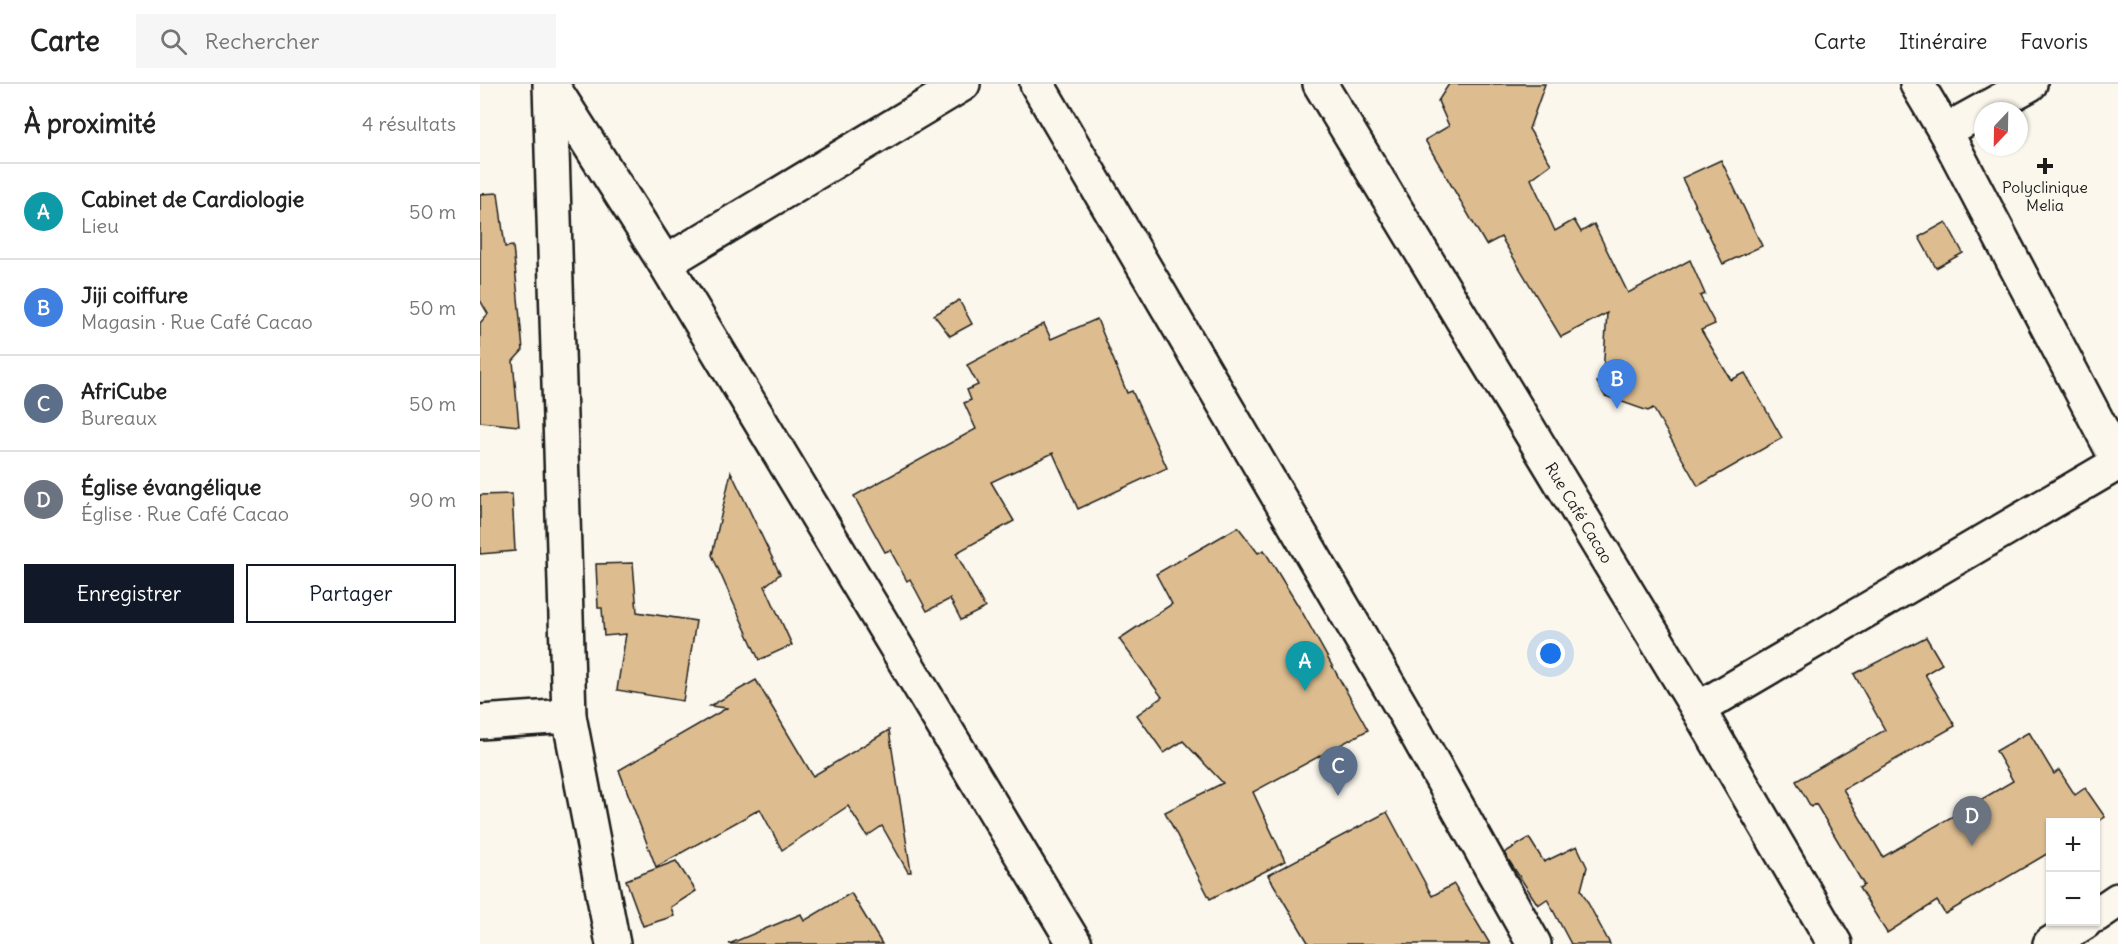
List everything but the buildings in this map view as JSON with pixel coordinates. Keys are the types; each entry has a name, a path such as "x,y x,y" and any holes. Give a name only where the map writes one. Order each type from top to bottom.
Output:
{"street":[{"path":"551,84 665,263 1075,944"},
{"path":"551,84 569,716 613,944"},
{"path":"665,263 963,84"},
{"path":"1037,84 1402,708 1534,944"},
{"name":"Rue Café Cacao","path":"1320,84 1698,709 1835,944"},
{"path":"1698,709 2118,462 1945,131 1917,84"},
{"path":"1945,131 2030,84"},
{"path":"480,722 569,716"},
{"path":"2100,912 2118,900"},
{"path":"2050,944 2077,926"}],"place":[{"name":"Polyclinique Melia","path":"2045,166"},
{"name":"Jiji coiffure","path":"1617,409"},
{"name":"Cabinet de Cardiologie","path":"1305,691"},
{"name":"AfriCube","path":"1338,796"},
{"name":"Église évangélique","path":"1972,846"}]}
